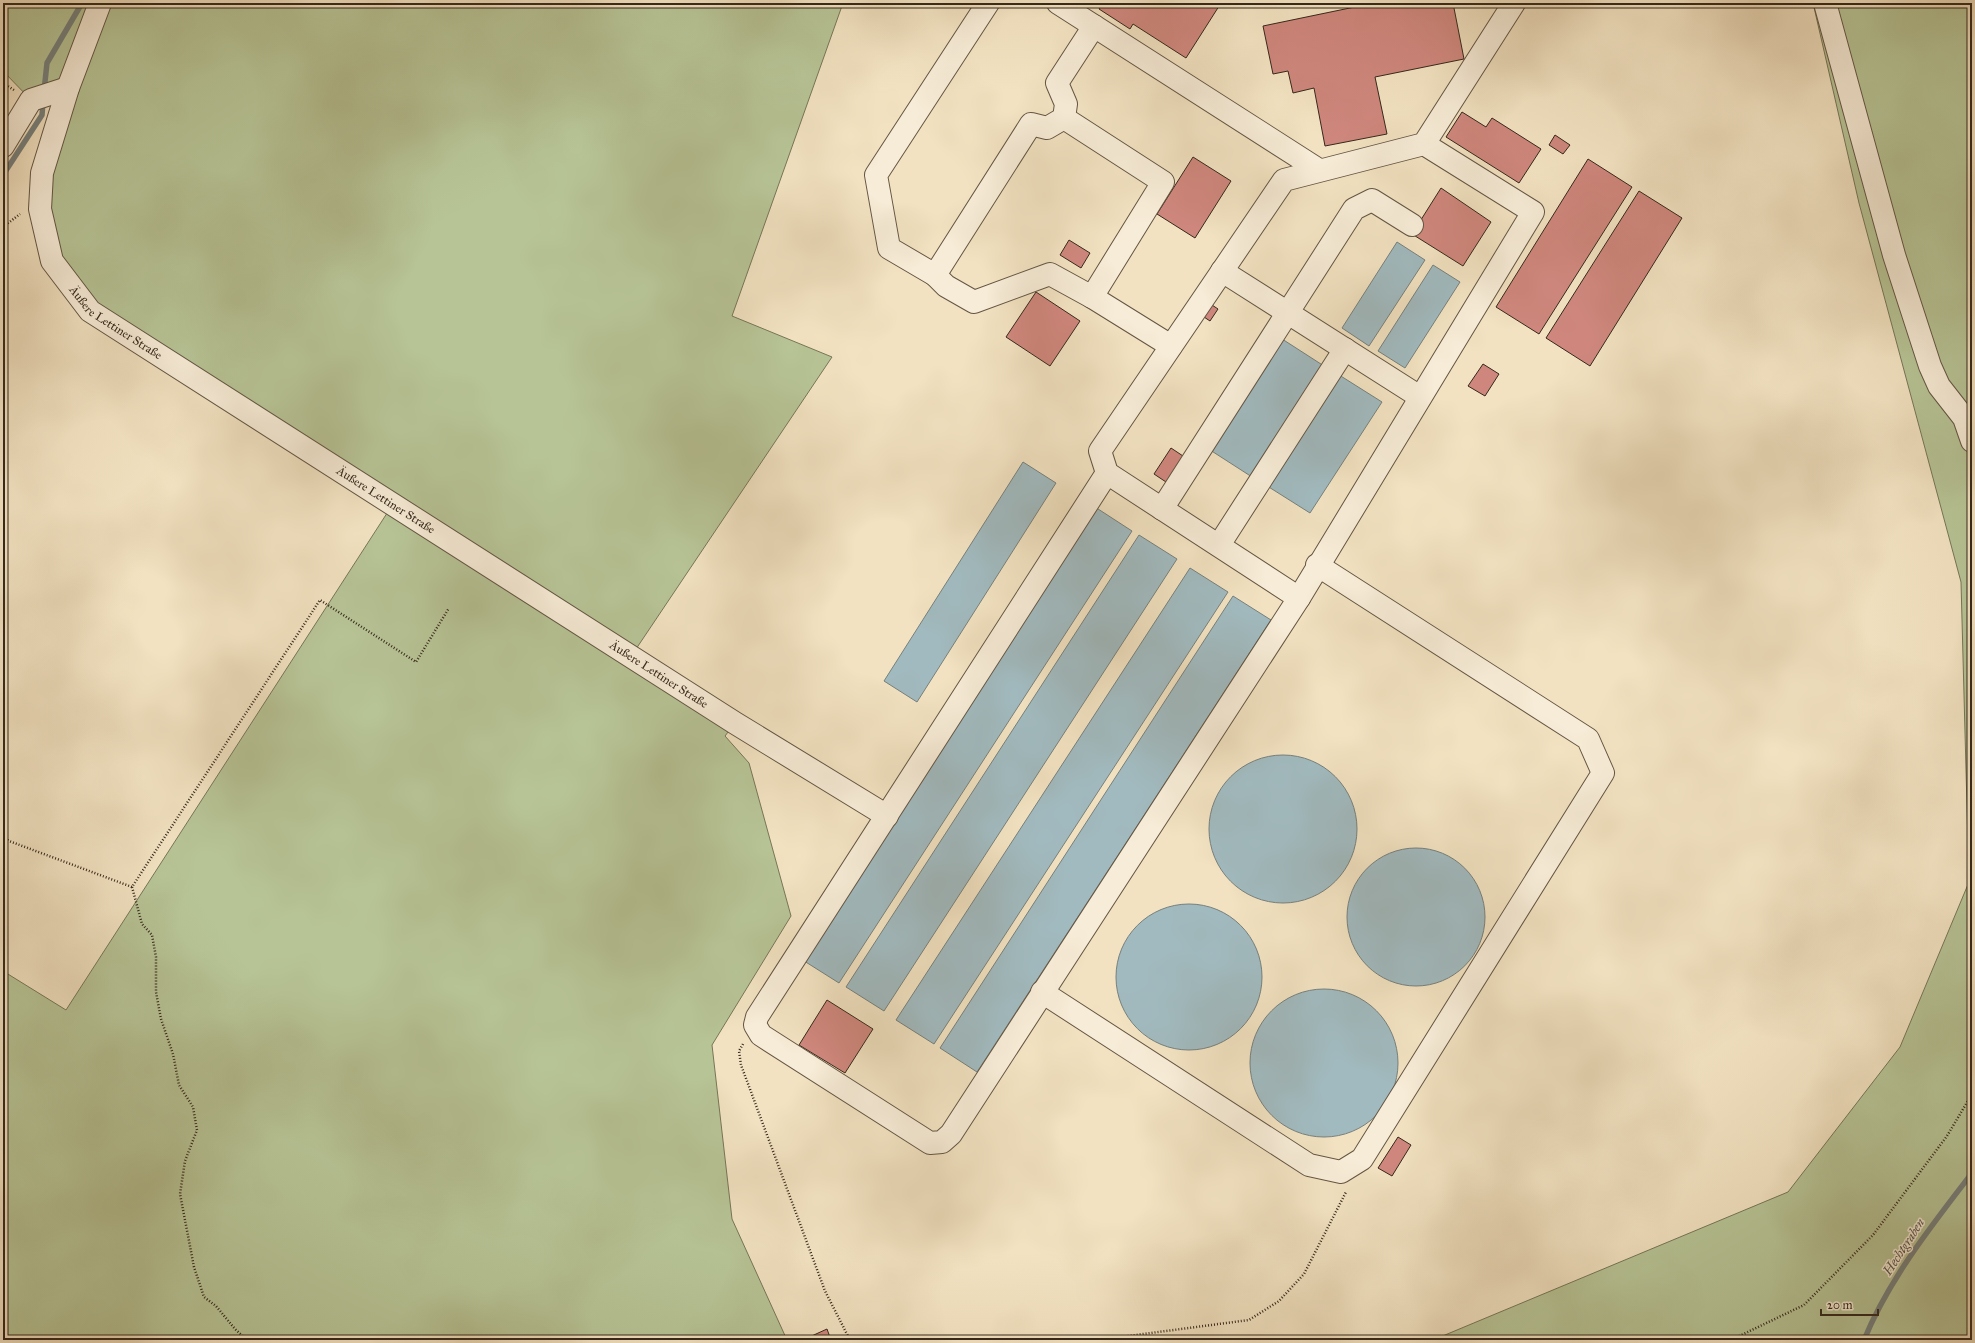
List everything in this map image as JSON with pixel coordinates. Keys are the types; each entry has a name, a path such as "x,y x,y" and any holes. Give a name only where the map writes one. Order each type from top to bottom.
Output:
{"street":[{"name":"Äußere Lettiner Straße","path":"100,3 68,88 42,173 40,209 52,261 90,311 735,723 887,816"},
{"path":"988,3 876,174 890,248 935,275 946,286 974,302 1050,274 1092,297 1171,346"},
{"path":"1058,3 1319,170"},
{"path":"1299,598 1107,473 1100,452 1284,180 1424,144 1514,3"},
{"path":"1825,3 1894,255 1930,366 1939,386 1964,418 1972,441"},
{"path":"1064,118 1066,104 1057,83 1094,26"},
{"path":"3,146 31,100 68,88"},
{"path":"935,275 1031,124 1047,128 1064,118"},
{"path":"1064,118 1163,182 1092,297"},
{"path":"1107,473 757,1016 755,1025 761,1035 930,1143 942,1142 951,1134 1299,598 1317,565 1533,212 1424,144"},
{"path":"1162,509 1354,209 1372,200 1412,225"},
{"path":"1222,271 1420,397"},
{"path":"1219,545 1345,349"},
{"path":"1042,992 1309,1165 1341,1172 1362,1159 1603,773 1588,739 1317,565"}],"path":[{"path":"247,1340 235,1329 216,1306 204,1298 194,1267 180,1194 185,1161 197,1130 193,1107 179,1085 173,1054 161,1019 156,992 156,957 152,935 142,924 132,887 320,600 416,662 449,608"},
{"path":"3,836 9,841 132,887"},
{"path":"755,1025 739,1051 741,1065 825,1291 850,1340"},
{"path":"1731,1340 1804,1306 1873,1235 1947,1136 1972,1094"},
{"path":"1098,1340 1249,1320 1279,1301 1304,1274 1349,1186"}],"green space":[{"path":"3,3 100,3 68,88 31,100 3,71"},
{"path":"109,3 843,3 732,316 832,357 636,649 735,723 725,736 749,763 791,916 712,1045 732,1219 787,1340 3,1340 3,971 66,1010 391,507 97,310 60,268 48,190 76,89"},
{"path":"1813,3 1972,3 1972,1340 1433,1340 1788,1192 1900,1047 1969,882 1961,582 1859,203"}],"water":[{"path":"1397,242 1425,260 1369,346 1342,328"},
{"path":"1433,265 1460,282 1405,368 1378,351"},
{"path":"1279,337 1324,366 1252,477 1207,448"},
{"path":"1336,373 1382,402 1310,513 1264,484"},
{"path":"1023,462 1056,483 917,702 884,681"},
{"path":"1095,507 1132,531 839,983 801,959"},
{"path":"1139,535 1177,559 884,1011 846,987"},
{"path":"1190,568 1228,592 934,1044 896,1020"},
{"path":"1233,596 1271,620 977,1072 940,1048"},
{"path":"1283,755 1297,757 1318,764 1330,772 1340,782 1351,801 1357,829 1355,843 1348,864 1340,876 1330,886 1311,897 1283,903 1269,901 1248,894 1236,886 1226,876 1215,857 1209,829 1211,815 1218,794 1226,782 1236,772 1255,761"},
{"path":"1409,848 1423,848 1449,856 1465,868 1477,884 1480,891 1484,904 1484,930 1480,943 1477,950 1465,966 1449,978 1442,981 1423,986 1409,986 1383,978 1367,966 1355,950 1352,943 1347,924 1347,910 1355,884 1367,868 1383,856 1390,853"},
{"path":"1189,904 1217,910 1235,921 1245,931 1256,949 1262,977 1256,1005 1245,1023 1235,1033 1217,1044 1189,1050 1161,1044 1143,1033 1133,1023 1122,1005 1116,977 1122,949 1133,931 1143,921 1161,910"},
{"path":"1324,989 1338,991 1359,998 1371,1006 1381,1016 1392,1035 1398,1063 1396,1077 1389,1098 1381,1110 1371,1120 1352,1131 1324,1137 1310,1135 1289,1128 1277,1120 1267,1110 1256,1091 1250,1063 1252,1049 1259,1028 1267,1016 1277,1006 1296,995"}],"building":[{"path":"1100,3 1221,3 1186,58 1133,24 1130,29 1099,9 1102,4"},
{"path":"1374,3 1453,3 1464,59 1375,77 1387,134 1325,146 1314,88 1293,93 1288,71 1273,74 1263,26"},
{"path":"3,105 7,108 3,113"},
{"path":"1462,112 1486,127 1492,118 1541,149 1519,183 1446,137"},
{"path":"1555,135 1570,145 1563,154 1549,145"},
{"path":"1193,157 1231,181 1195,238 1157,214"},
{"path":"1588,159 1632,187 1539,334 1496,307"},
{"path":"1441,188 1491,222 1463,266 1412,234"},
{"path":"1639,191 1682,218 1590,366 1546,338"},
{"path":"1069,240 1090,253 1081,268 1060,255"},
{"path":"1036,292 1080,321 1050,366 1006,337"},
{"path":"1209,303 1218,309 1210,321 1201,315"},
{"path":"1483,364 1499,374 1485,396 1468,386"},
{"path":"1171,448 1186,458 1169,484 1154,474"},
{"path":"827,1000 873,1029 845,1073 799,1045"},
{"path":"1398,1137 1411,1145 1392,1176 1378,1168"},
{"path":"827,1329 831,1340 805,1339"}],"waterway":[{"path":"44,91 47,63 82,3"},
{"path":"3,175 42,115 43,102"},
{"name":"Hechtgraben","path":"1864,1340 1886,1295 1912,1253 1972,1173"}]}
